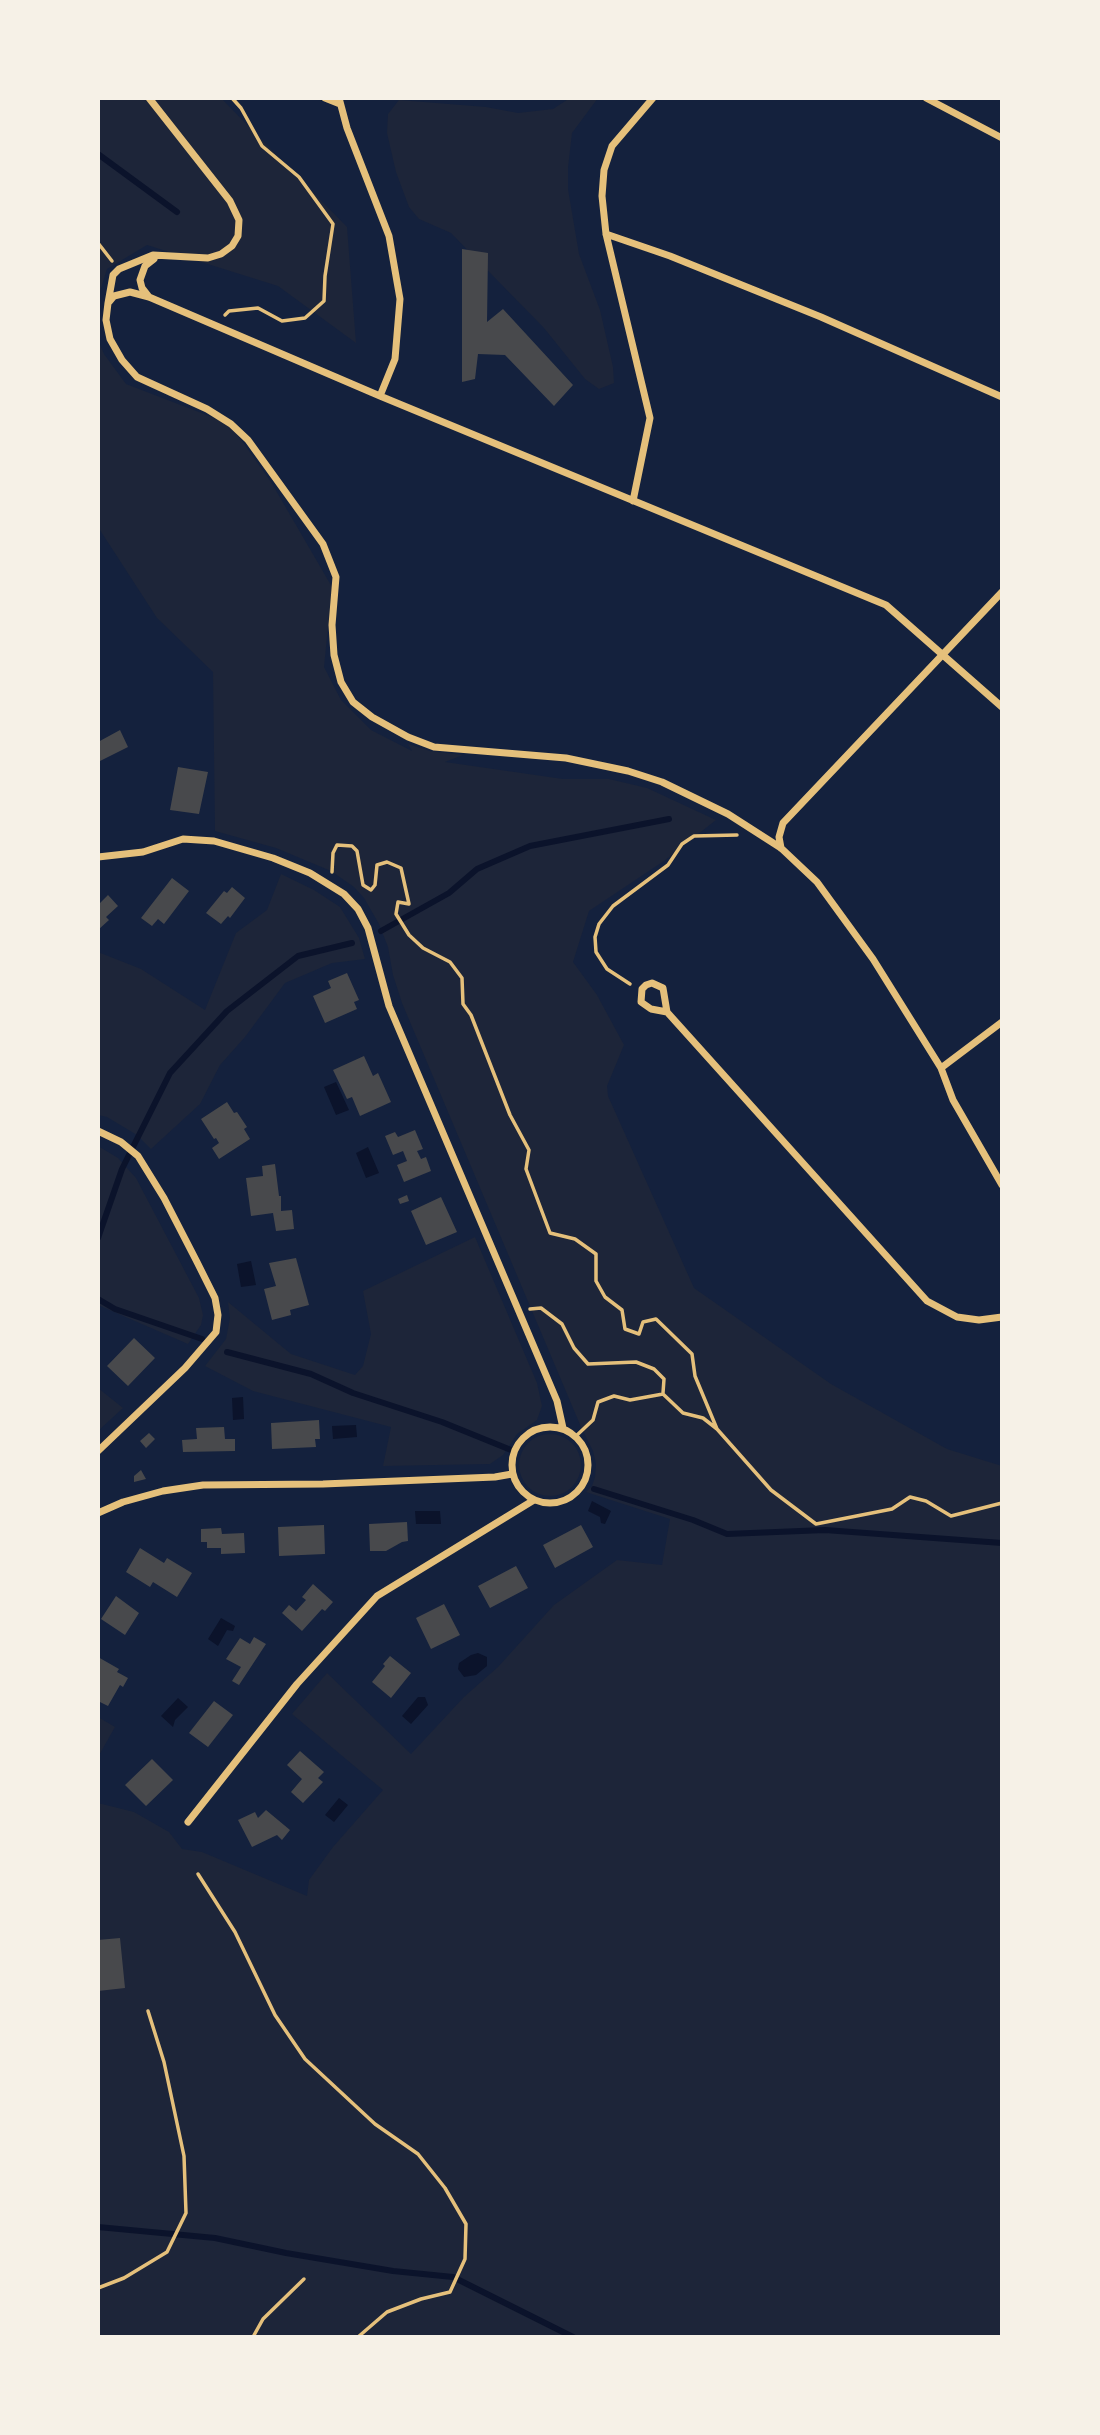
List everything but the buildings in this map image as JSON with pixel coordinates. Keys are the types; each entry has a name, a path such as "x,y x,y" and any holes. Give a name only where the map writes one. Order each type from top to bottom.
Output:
{"street":[{"path":"149,98 230,201 239,220 238,236 232,246 222,254 208,258 153,255 119,269 113,275 108,303 106,320 110,339 122,360 137,377 207,409 231,424 248,440 323,544 336,577 332,625 334,655 341,682 354,702 372,717 408,737 434,747 566,758 628,771 692,795 755,830 781,848 817,882 908,1012 942,1068 954,1100 1002,1185"},
{"path":"325,98 339,101 389,236 400,299 395,359 380,396"},
{"path":"633,500 650,418 606,234 602,196 604,170 612,146 653,98"},
{"path":"926,98 1002,138"},
{"path":"606,234 670,256 821,317 1002,397"},
{"path":"149,297 142,288 142,272 149,262 161,256"},
{"path":"108,303 114,296 130,292 149,297 380,396 886,605 1002,706"},
{"path":"781,848 779,837 783,823 1002,592"},
{"path":"98,857 143,852 183,839 215,841 273,858 310,873 344,894 358,909 368,928 389,1006 557,1401 563,1428"},
{"path":"667,1012 645,1006 640,995 642,989 652,983 663,988 667,1012 927,1301 957,1317 979,1320 1002,1317"},
{"path":"942,1068 1002,1022"},
{"path":"98,1131 121,1142 138,1156 164,1198 197,1262 215,1298 218,1315 216,1332 185,1368 98,1451"},
{"path":"548,1426 563,1428 576,1436 585,1449 588,1463 586,1479 578,1491 566,1500 551,1504 534,1500 523,1493 512,1474 514,1450 520,1439 534,1429 548,1426"},
{"path":"98,1514 122,1502 203,1485 334,1483 495,1477 512,1474"},
{"path":"188,1822 297,1684 377,1596 534,1500"}],"path":[{"path":"212,325 229,311 258,308 282,321 305,318 324,301 333,224 299,177 262,146 241,108 232,98"},
{"path":"98,243 119,269"},
{"path":"642,989 623,981 607,969 596,952 595,937 599,924 613,906 668,865 682,844 694,836 736,836 755,830"},
{"path":"332,886 333,853 337,845 352,846 357,851 363,885 371,890 375,885 377,865 387,862 401,868 409,904 398,902 396,914 409,935 423,948 450,961 462,978 463,1004 471,1015 510,1115 529,1150 526,1169 550,1233 575,1239 596,1254 596,1280 605,1297 622,1310 625,1329 639,1334 643,1322 656,1319 692,1354 695,1376 718,1429"},
{"path":"518,1311 541,1308 562,1324 574,1348 588,1364 636,1362 653,1369 664,1379 663,1394"},
{"path":"663,1394 683,1413 703,1418 718,1429 771,1490 816,1524 892,1509 911,1497 951,1516 1002,1503"},
{"path":"576,1436 593,1420 598,1402 614,1396 630,1400 663,1394"},
{"path":"198,1874 235,1932 275,2015 304,2059 375,2124 418,2154 445,2188 466,2224 465,2259 450,2292 421,2299 387,2312 358,2337"},
{"path":"98,2288 124,2277 167,2252 186,2213 184,2156 163,2062 148,2011"},
{"path":"253,2337 262,2319 304,2279"}],"shaded area":[{"path":"98,98 221,98 347,227 356,343 278,286 147,245 107,269 98,298"},
{"path":"570,98 598,98 572,133 568,189 579,254 600,310 613,367 614,383 599,389 585,379 544,328 451,233 419,219 409,207 396,172 387,133 388,114 399,100 486,107 518,113 553,109"},
{"path":"98,340 104,354 126,384 230,424 271,482 332,587 324,667 341,700 371,730 412,751 408,744 430,751 463,755 445,762 563,779 609,779 647,788 716,820 664,861 589,911 573,962 597,995 624,1045 607,1086 608,1096 694,1288 831,1384 947,1449 1002,1466 1002,2337 98,2337 98,1803 134,1812 169,1832 182,1849 202,1852 307,1896 309,1880 333,1847 383,1790 292,1714 327,1673 411,1754 464,1697 498,1667 554,1605 617,1560 662,1565 670,1519 586,1492 595,1477 593,1451 402,1003 388,947 364,898 354,887 331,871 276,848 215,831 213,672 157,618 98,527"},
{"path":"281,874 314,890 340,907 359,938 365,959 332,963 285,983 245,1037 220,1065 200,1104 151,1149 137,1135 107,1117 98,1115 98,952 141,969 205,1010 236,933 267,910"},
{"path":"336,1082 349,1110 336,1115 324,1087"},
{"path":"98,1146 118,1158 136,1178 199,1298 203,1315 201,1325 188,1344 98,1305"},
{"path":"368,1147 379,1173 366,1178 356,1153"},
{"path":"475,1237 537,1383 542,1406 537,1420 517,1434 503,1455 490,1464 383,1466 391,1427 253,1391 205,1366 226,1339 230,1318 228,1302 291,1354 355,1375 363,1366 371,1334 363,1291"},
{"path":"251,1261 256,1285 241,1287 237,1264"},
{"path":"98,1388 123,1408 98,1431"},
{"path":"243,1397 244,1419 233,1420 232,1398"},
{"path":"356,1425 357,1437 333,1439 332,1426"},
{"path":"550,1434 562,1436 572,1443 579,1453 579,1477 572,1487 562,1494 550,1496 538,1494 528,1487 521,1477 519,1465 521,1453 528,1443 538,1436"},
{"path":"592,1501 611,1511 605,1524 601,1523 600,1517 588,1511"},
{"path":"415,1511 440,1511 441,1524 416,1524"},
{"path":"221,1618 235,1626 233,1631 227,1630 218,1646 208,1639"},
{"path":"478,1653 487,1657 487,1666 476,1675 464,1677 458,1669 459,1663"},
{"path":"418,1697 425,1697 428,1705 411,1724 402,1716"},
{"path":"178,1698 188,1707 175,1720 173,1727 161,1716"},
{"path":"98,1717 115,1727 98,1757"},
{"path":"339,1798 348,1805 334,1822 325,1815"}],"waterway":[{"path":"98,154 177,212"},
{"path":"381,931 449,893 477,869 530,846 669,819"},
{"path":"98,1238 122,1169 170,1073 227,1011 298,956 352,943"},
{"path":"98,1299 115,1309 202,1339"},
{"path":"227,1352 311,1374 353,1393 442,1422 511,1450"},
{"path":"594,1489 693,1520 727,1534 825,1530 1002,1543"},
{"path":"98,2227 215,2238 393,2271 453,2277 573,2337"}]}
